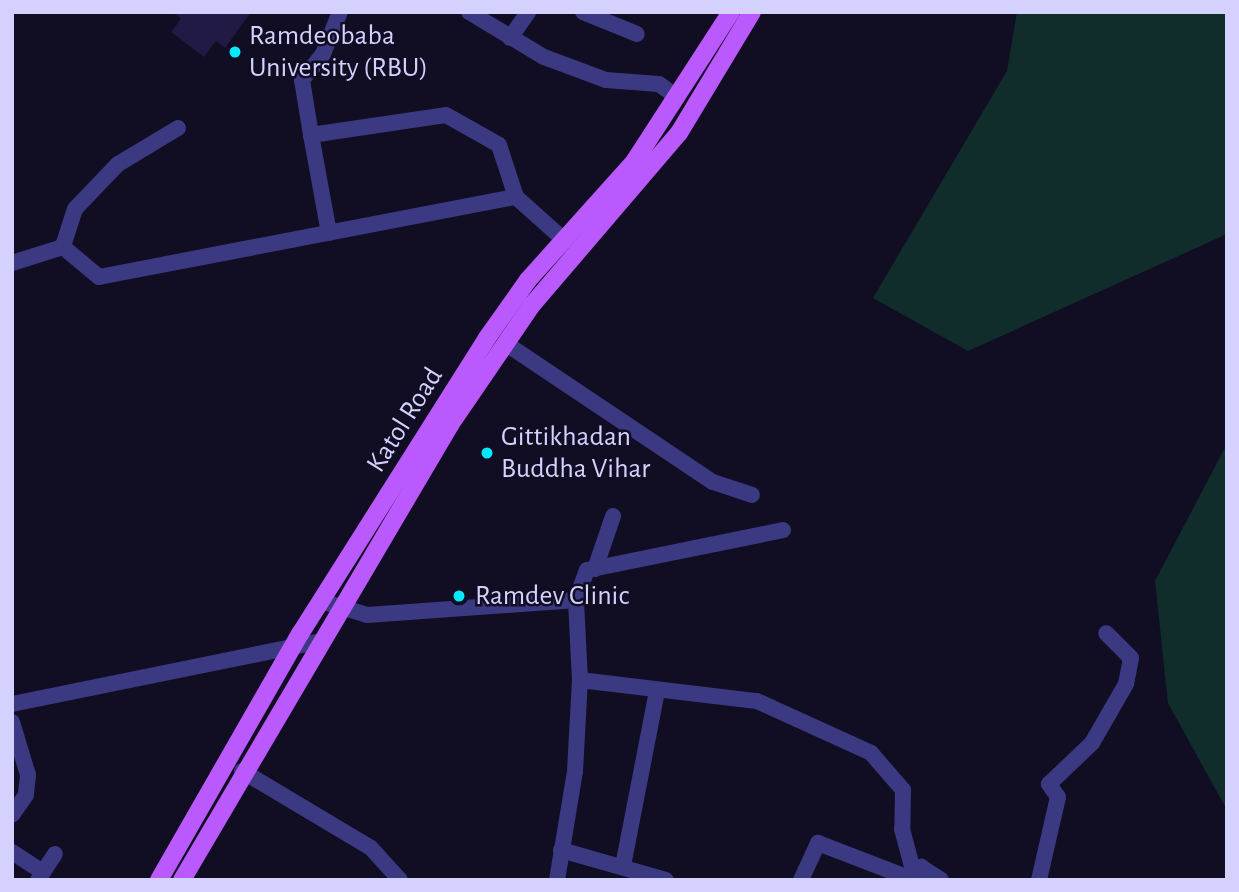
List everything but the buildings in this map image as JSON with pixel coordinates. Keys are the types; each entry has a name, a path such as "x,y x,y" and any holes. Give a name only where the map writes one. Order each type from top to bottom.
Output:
{"main road":[{"name":"Katol Road","path":"182,880 317,642 342,610 505,343 571,246 634,162 731,12"},
{"name":"Katol Road","path":"159,880 321,601 487,338 679,133 752,12"}],"street":[{"path":"329,233 302,80 323,54 340,12"},
{"path":"469,12 510,38 606,80 659,83 677,97"},
{"path":"510,38 528,12"},
{"path":"583,12 637,34"},
{"path":"311,135 446,115 499,145 516,197 571,246"},
{"path":"63,247 75,209 99,182 118,164 178,128"},
{"path":"63,247 99,277 516,197"},
{"path":"12,263 63,247"},
{"path":"505,343 713,482 752,495"},
{"path":"596,569 613,516"},
{"path":"557,880 575,771 580,680 576,600 587,570 783,530"},
{"path":"321,601 342,610 426,614 576,600"},
{"path":"1039,880 1058,797 1049,784 1092,743 1126,684 1131,658 1106,633"},
{"path":"12,704 317,642"},
{"path":"580,680 779,707 872,753 903,790 902,829 915,879"},
{"path":"623,866 657,691"},
{"path":"12,722 28,775 26,795 12,815"},
{"path":"242,771 371,848 400,880"},
{"path":"801,880 818,843 915,879"},
{"path":"561,850 666,880"},
{"path":"12,852 40,876 55,854"},
{"path":"915,879 921,867 941,880"}],"green space":[{"path":"1017,12 1227,12 1227,234 968,351 873,298 1007,71"},
{"path":"1227,444 1227,810 1168,703 1155,581"}],"place":[{"name":"Ramdeobaba University (RBU)","path":"235,52"},
{"name":"Gittikhadan Buddha Vihar","path":"487,453"},
{"name":"Ramdev Clinic","path":"459,596"}]}
